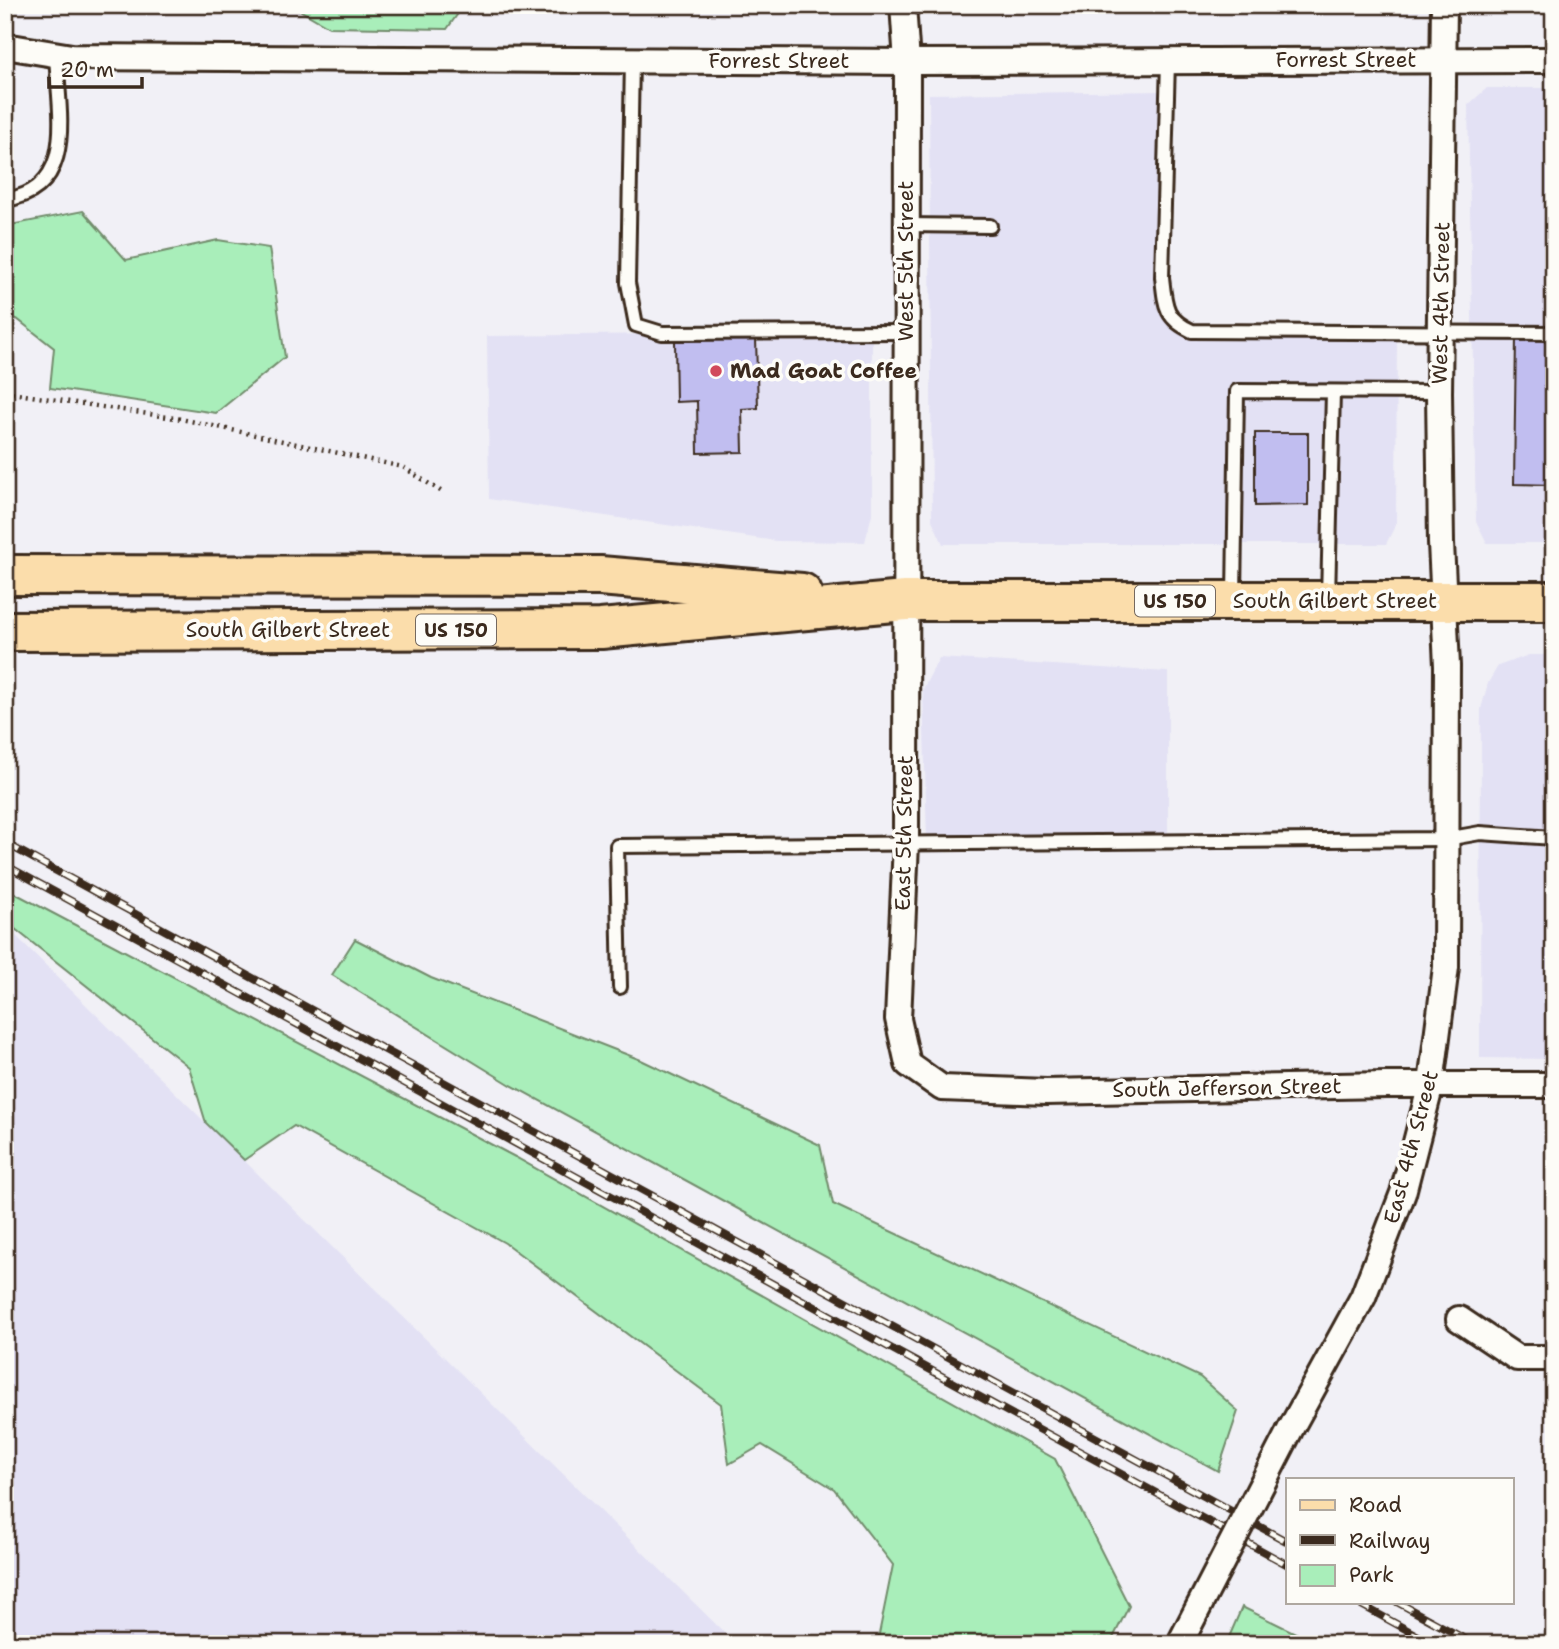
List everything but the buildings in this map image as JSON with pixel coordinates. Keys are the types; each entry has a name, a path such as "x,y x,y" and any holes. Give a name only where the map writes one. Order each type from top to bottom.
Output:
{"main road":[{"name":"South Gilbert Street","path":"5,575 600,576 905,601 1554,601"},
{"name":"South Gilbert Street","path":"5,631 601,629 905,601"}],"street":[{"name":"West 5th Street","path":"903,5 907,62 905,601"},
{"name":"West 4th Street","path":"1444,5 1439,391 1444,601"},
{"name":"Forrest Street","path":"5,46 72,57 907,62 1554,60"},
{"name":"East 5th Street","path":"905,601 906,844 898,1019 908,1064"},
{"name":"East 4th Street","path":"1180,1642 1290,1430 1363,1297 1403,1192 1431,1084 1446,967 1444,601"},
{"name":"South Jefferson Street","path":"908,1064 942,1088 1020,1091 1431,1084 1554,1086"},
{"path":"1459,1320 1517,1358 1554,1358"}],"lane":[{"path":"5,200 23,197 44,185 57,164 56,54"},
{"path":"632,60 628,283 636,325 662,333 906,332"},
{"path":"1168,61 1161,277 1165,305 1176,324 1192,331 1554,333"},
{"path":"906,225 990,226"},
{"path":"1234,601 1237,391 1439,391"},
{"path":"1328,601 1333,392"},
{"path":"620,987 617,846 1446,839 1480,833 1554,838"}],"path":[{"path":"5,391 181,419 403,467 442,492"}],"shaded area":[{"path":"1487,88 1554,88 1554,543 1487,543 1476,521 1468,105"},
{"path":"1167,91 1165,305 1193,331 1397,331 1396,524 1386,544 943,544 932,520 929,94"},
{"path":"872,332 872,514 865,542 776,541 489,499 487,336"},
{"path":"1529,655 1554,655 1554,1059 1480,1058 1481,709 1488,683 1498,666"},
{"path":"939,658 1168,672 1168,841 927,843 923,689"},
{"path":"5,925 206,1123 736,1644 5,1644"}],"green space":[{"path":"291,5 464,5 447,29 329,27"},
{"path":"83,211 126,260 218,240 269,248 285,357 216,413 50,388 54,348 17,319 5,317 5,226"},
{"path":"5,888 515,1157 1055,1459 1129,1606 1110,1644 877,1644 893,1565 834,1489 762,1445 729,1464 721,1404 505,1243 294,1126 244,1160 206,1123 189,1067 5,921"},
{"path":"355,939 431,978 641,1060 820,1145 833,1204 1200,1377 1238,1411 1218,1471 511,1085 332,975"},
{"path":"1242,1607 1318,1644 1226,1644"}],"railway":[{"path":"5,843 1286,1541"},
{"path":"5,865 1286,1564"},
{"path":"1360,1604 1433,1644"},
{"path":"1401,1604 1474,1644"}],"place":[{"name":"Mad Goat Coffee","path":"716,371"}]}
